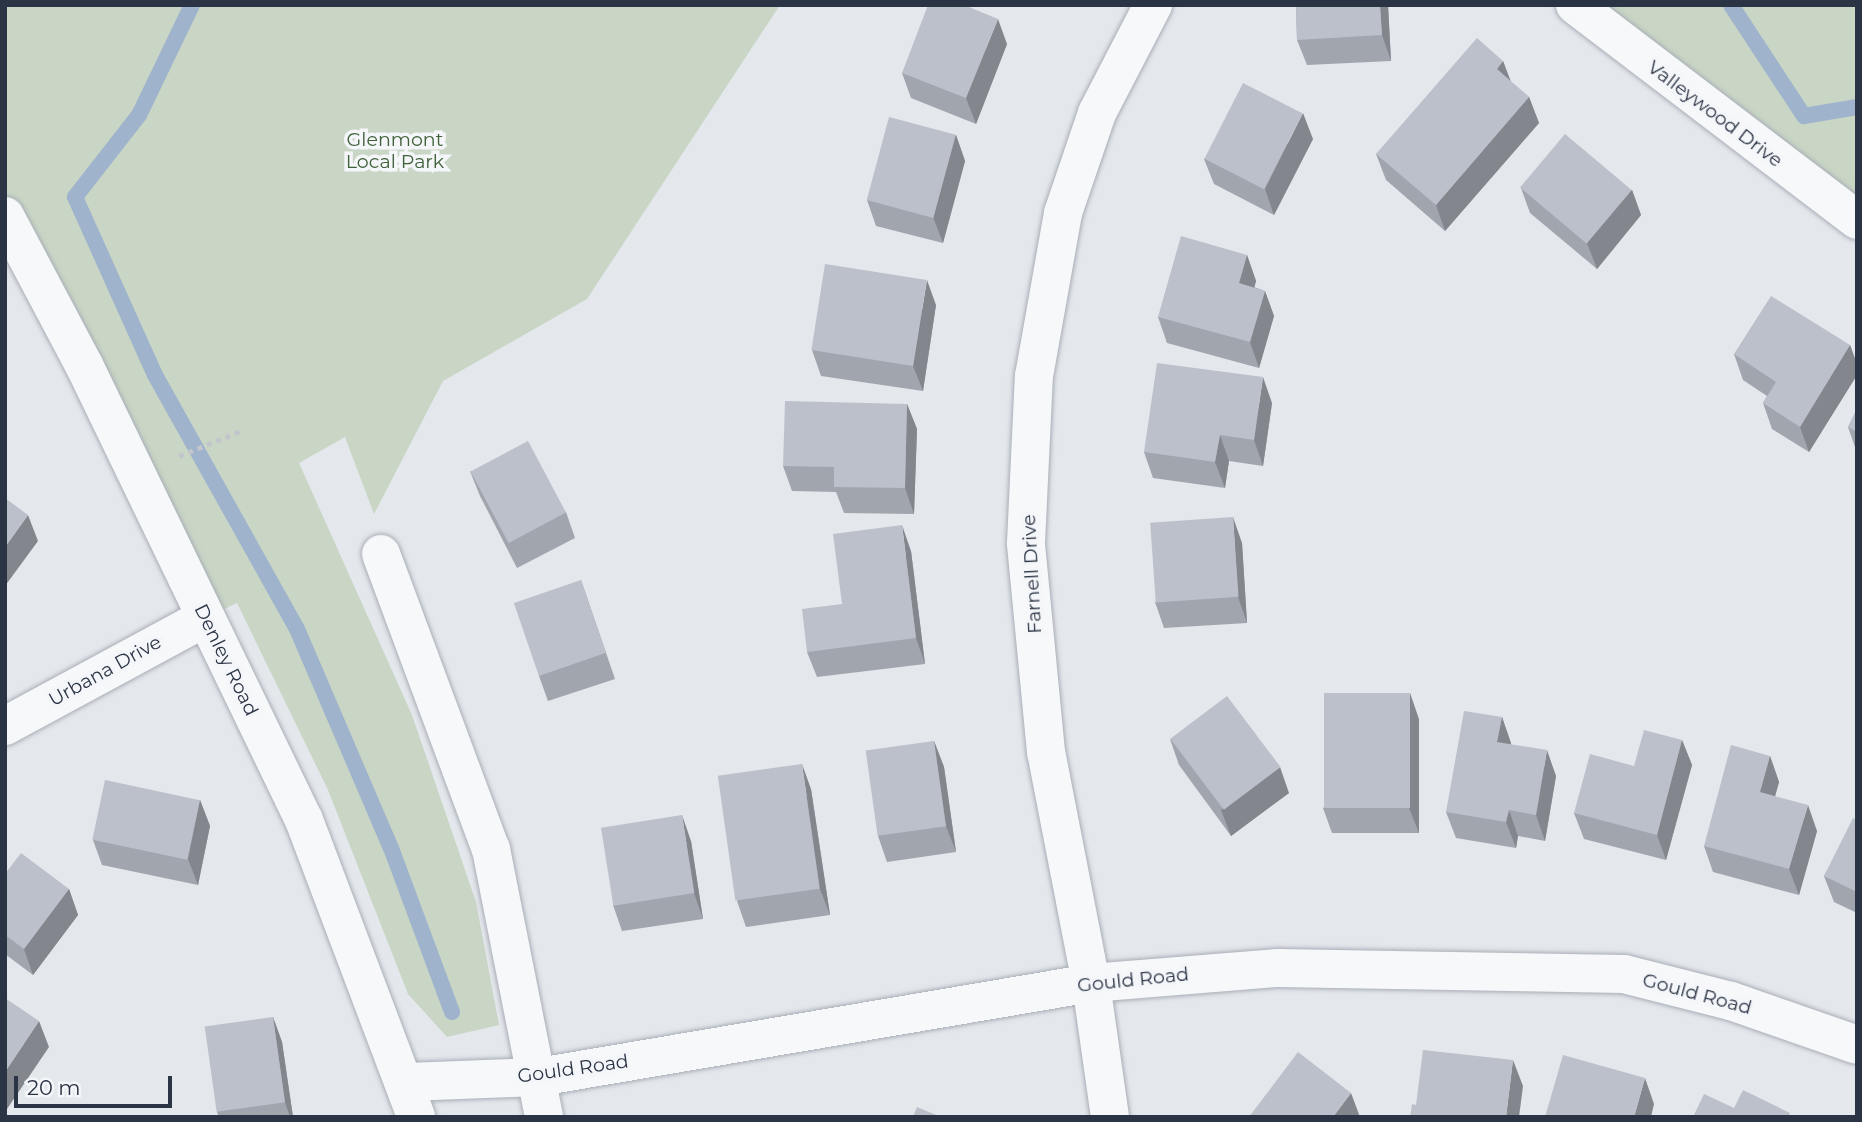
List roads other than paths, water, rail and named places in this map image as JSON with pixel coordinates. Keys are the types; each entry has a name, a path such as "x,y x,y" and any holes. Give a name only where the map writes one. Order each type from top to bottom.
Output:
{"street":[{"name":"Farnell Drive","path":"1110,1117 1091,983 1044,738 1026,544 1034,376 1063,213 1097,113 1153,5"},
{"name":"Valleywood Drive","path":"1575,5 1857,220"},
{"name":"Denley Road","path":"5,216 84,365 304,820 411,1099"},
{"path":"381,554 491,849 539,1077 544,1117"},
{"name":"Urbana Drive","path":"5,726 205,618"},
{"name":"Gould Road","path":"411,1099 1091,983 1278,968 1624,974 1731,1001 1857,1045"}],"waterway":[{"path":"192,5 139,115 75,197 155,375 297,629 391,848 452,1012"},
{"path":"1731,5 1804,116 1857,107"}],"park label":[{"name":"Glenmont Local Park","path":"395,151"}]}
